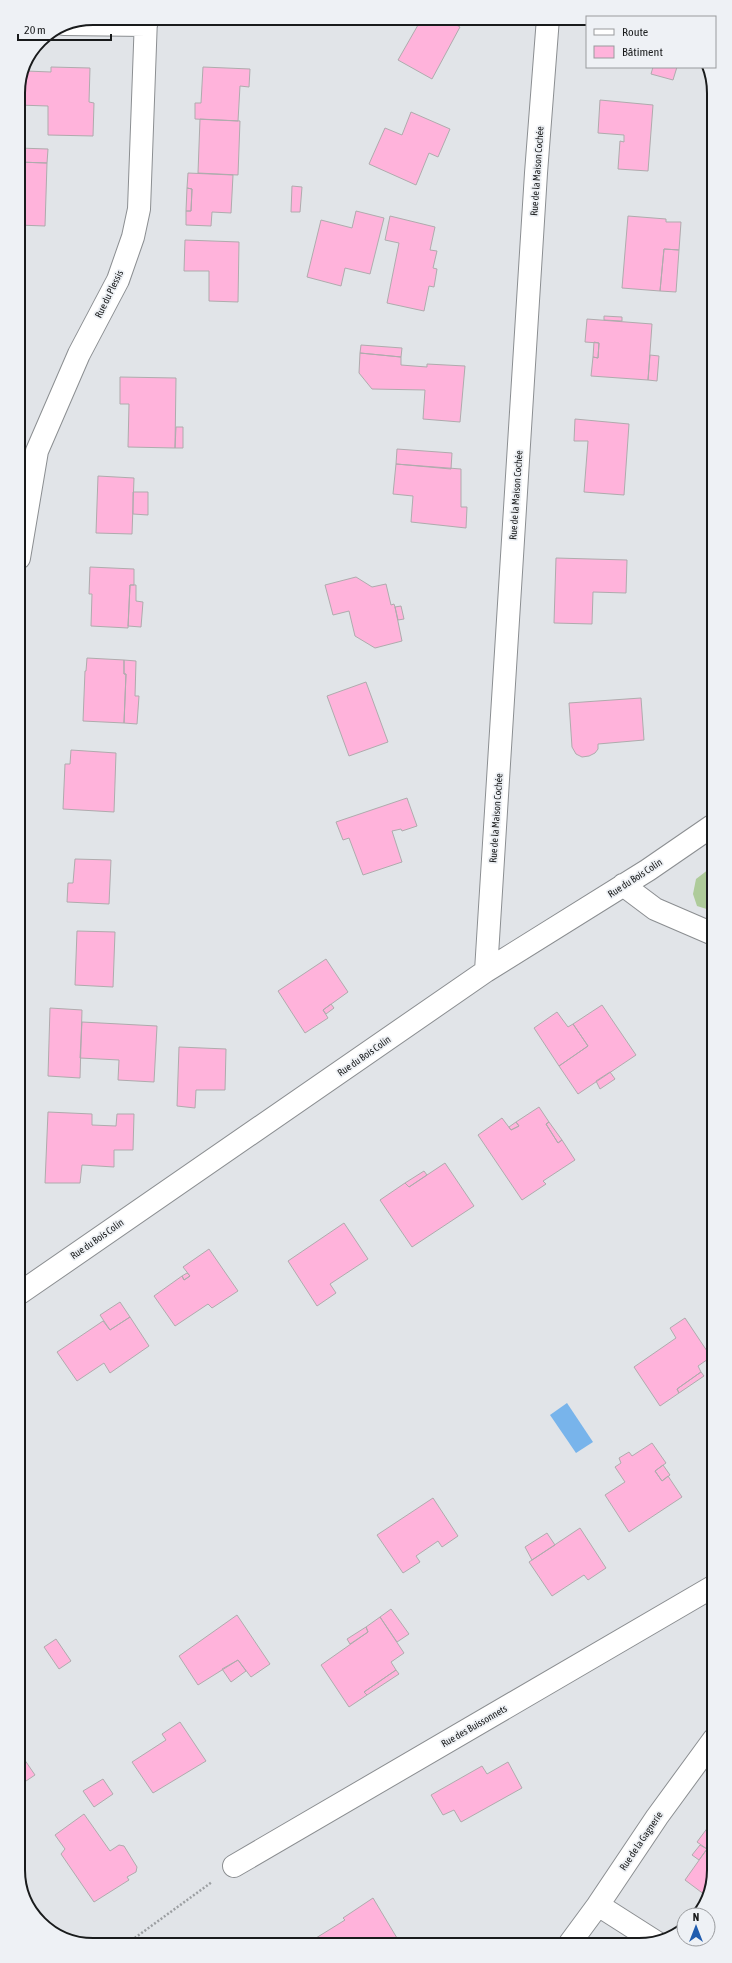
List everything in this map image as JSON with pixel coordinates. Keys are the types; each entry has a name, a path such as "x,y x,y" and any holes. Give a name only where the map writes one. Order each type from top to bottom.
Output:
{"street":[{"name":"Rue du Plessis","path":"25,522 37,451 79,354 118,280 133,237 139,209 146,25"},
{"name":"Rue de la Maison Cochée","path":"486,971 536,172 547,25"},
{"name":"Rue du Bois Colin","path":"25,1289 486,971 623,885 707,829"},
{"path":"623,885 656,909 707,931"},
{"name":"Rue des Buissonnets","path":"234,1866 707,1590"},
{"name":"Rue de la Gagnerie","path":"574,1938 598,1906 657,1816 707,1748"},
{"path":"598,1906 648,1937"}],"path":[{"path":"135,1938 234,1866"}],"green space":[{"path":"707,871 707,909 697,906 693,894 696,879"}],"water":[{"path":"567,1403 593,1442 576,1453 550,1415"}],"building":[{"path":"418,25 456,25 460,27 432,79 398,60"},
{"path":"51,67 90,68 89,102 94,103 93,136 48,135 48,106 25,105 25,89 29,71 51,72"},
{"path":"203,67 250,69 249,87 240,86 238,121 195,119 195,103 201,103"},
{"path":"653,68 677,68 673,80 651,74"},
{"path":"600,100 653,105 648,171 618,169 620,141 624,142 624,135 598,133"},
{"path":"411,112 450,129 438,157 429,153 416,185 369,164 385,128 402,135"},
{"path":"200,119 240,121 238,175 198,173"},
{"path":"25,148 48,149 47,163 25,162"},
{"path":"25,162 47,163 45,226 25,225"},
{"path":"188,173 233,175 231,213 212,212 211,226 186,225 186,211 191,211 192,189 187,188"},
{"path":"292,186 302,187 300,212 291,212"},
{"path":"187,188 192,189 191,211 186,211"},
{"path":"356,211 384,218 370,274 345,268 341,286 307,277 321,220 352,228"},
{"path":"390,216 435,227 430,250 437,251 433,268 437,269 434,287 429,286 424,311 387,303 399,243 385,240"},
{"path":"628,216 666,219 666,222 681,222 679,250 664,249 660,291 622,288"},
{"path":"185,240 239,242 238,302 209,301 209,271 184,271"},
{"path":"664,249 679,250 676,292 660,291"},
{"path":"604,316 622,317 622,321 604,320"},
{"path":"587,319 652,324 648,380 591,376 593,357 598,358 599,343 585,342"},
{"path":"594,342 599,343 598,358 593,357"},
{"path":"361,345 402,348 401,357 360,353"},
{"path":"360,353 401,357 401,365 427,367 427,364 465,366 460,422 423,419 425,390 372,389 359,373"},
{"path":"650,355 659,356 657,381 648,380"},
{"path":"120,377 176,378 175,448 128,447 129,404 120,404"},
{"path":"575,419 629,424 624,495 584,492 588,441 574,441"},
{"path":"176,427 183,427 183,448 175,448"},
{"path":"397,449 452,453 451,469 396,464"},
{"path":"396,464 461,469 461,507 467,507 466,528 411,522 413,496 393,494"},
{"path":"98,476 134,478 132,534 96,533"},
{"path":"133,492 148,492 148,515 133,514"},
{"path":"556,558 627,560 626,593 593,592 592,624 554,623"},
{"path":"90,567 134,569 134,585 130,585 128,628 91,626 92,594 89,594"},
{"path":"356,577 372,587 386,584 391,605 394,604 395,607 402,641 375,648 355,636 349,611 333,615 325,585"},
{"path":"130,585 136,585 136,601 143,602 141,627 128,626"},
{"path":"401,606 404,619 398,620 395,607"},
{"path":"87,658 124,660 124,674 126,674 124,723 83,721"},
{"path":"124,660 136,661 135,696 139,696 137,724 124,723 126,674 124,674"},
{"path":"366,682 388,742 349,756 327,696"},
{"path":"641,698 644,740 598,744 598,749 595,753 589,756 582,757 576,754 572,747 569,703"},
{"path":"71,750 116,753 114,812 63,809 65,764 70,764"},
{"path":"407,798 417,826 402,831 401,829 392,831 402,862 363,875 349,838 343,840 336,822"},
{"path":"75,859 111,860 109,904 67,902 68,883 73,883"},
{"path":"77,931 115,932 113,987 75,985"},
{"path":"326,959 348,992 323,1010 328,1018 305,1033 278,991"},
{"path":"331,1004 334,1008 326,1014 323,1010"},
{"path":"602,1005 636,1055 578,1094 559,1066 588,1046 573,1024"},
{"path":"50,1008 82,1010 80,1078 48,1076"},
{"path":"557,1012 568,1027 573,1024 588,1046 559,1066 534,1028"},
{"path":"82,1022 157,1026 154,1082 118,1080 119,1060 80,1058"},
{"path":"179,1047 226,1049 225,1090 196,1090 195,1108 177,1106"},
{"path":"610,1072 615,1079 600,1089 596,1081"},
{"path":"539,1107 549,1122 546,1124 558,1143 562,1140 575,1160 543,1181 546,1184 522,1200 478,1135 502,1118 511,1130 519,1126 516,1122"},
{"path":"48,1112 92,1114 92,1125 116,1126 117,1114 134,1114 133,1150 114,1150 114,1167 82,1165 80,1183 45,1183"},
{"path":"516,1122 519,1126 511,1130 509,1127"},
{"path":"549,1122 562,1140 558,1143 546,1124"},
{"path":"445,1163 474,1206 412,1247 380,1200 405,1183 409,1187"},
{"path":"424,1171 427,1175 409,1187 405,1183"},
{"path":"344,1223 368,1259 330,1284 336,1293 317,1306 288,1261"},
{"path":"209,1249 238,1291 212,1308 208,1304 175,1326 154,1296 182,1276 184,1280 190,1276 183,1267"},
{"path":"187,1273 190,1276 184,1280 182,1276"},
{"path":"120,1302 130,1317 110,1330 100,1315"},
{"path":"130,1317 149,1346 110,1373 104,1363 77,1381 57,1352 103,1321 110,1330"},
{"path":"685,1318 707,1351 707,1360 698,1366 701,1372 677,1389 679,1393 660,1406 634,1367 676,1338 670,1328"},
{"path":"701,1372 704,1376 679,1393 677,1389"},
{"path":"652,1443 666,1463 655,1471 662,1481 668,1476 682,1497 629,1532 605,1495 625,1482 615,1467 621,1463 619,1458 629,1452 632,1456"},
{"path":"663,1465 670,1475 662,1481 655,1471"},
{"path":"433,1498 458,1536 442,1547 438,1541 416,1556 420,1562 403,1573 377,1535"},
{"path":"580,1528 606,1568 588,1580 584,1575 552,1596 529,1562"},
{"path":"547,1533 555,1545 532,1560 525,1547"},
{"path":"391,1609 409,1634 397,1642 380,1617"},
{"path":"237,1615 270,1664 251,1677 238,1660 198,1685 179,1656"},
{"path":"380,1617 404,1653 391,1662 396,1670 364,1692 367,1695 349,1707 321,1665 368,1632 366,1627"},
{"path":"366,1627 368,1632 350,1644 347,1639"},
{"path":"56,1639 71,1661 59,1669 44,1647"},
{"path":"238,1660 246,1671 231,1682 222,1669"},
{"path":"396,1670 399,1674 367,1695 364,1692"},
{"path":"180,1722 206,1761 153,1793 132,1762 166,1740 162,1734"},
{"path":"25,1760 35,1775 25,1782"},
{"path":"508,1762 522,1788 461,1822 454,1810 443,1815 431,1795 482,1766 487,1774"},
{"path":"103,1779 113,1794 94,1807 83,1791"},
{"path":"84,1814 110,1851 119,1845 124,1846 137,1867 136,1872 127,1877 129,1880 94,1902 61,1854 65,1849 55,1835"},
{"path":"707,1828 707,1849 697,1842"},
{"path":"700,1845 707,1849 699,1860 692,1855"},
{"path":"707,1849 706,1883 703,1893 685,1880"},
{"path":"373,1898 397,1938 316,1938 345,1920 343,1918"}]}
